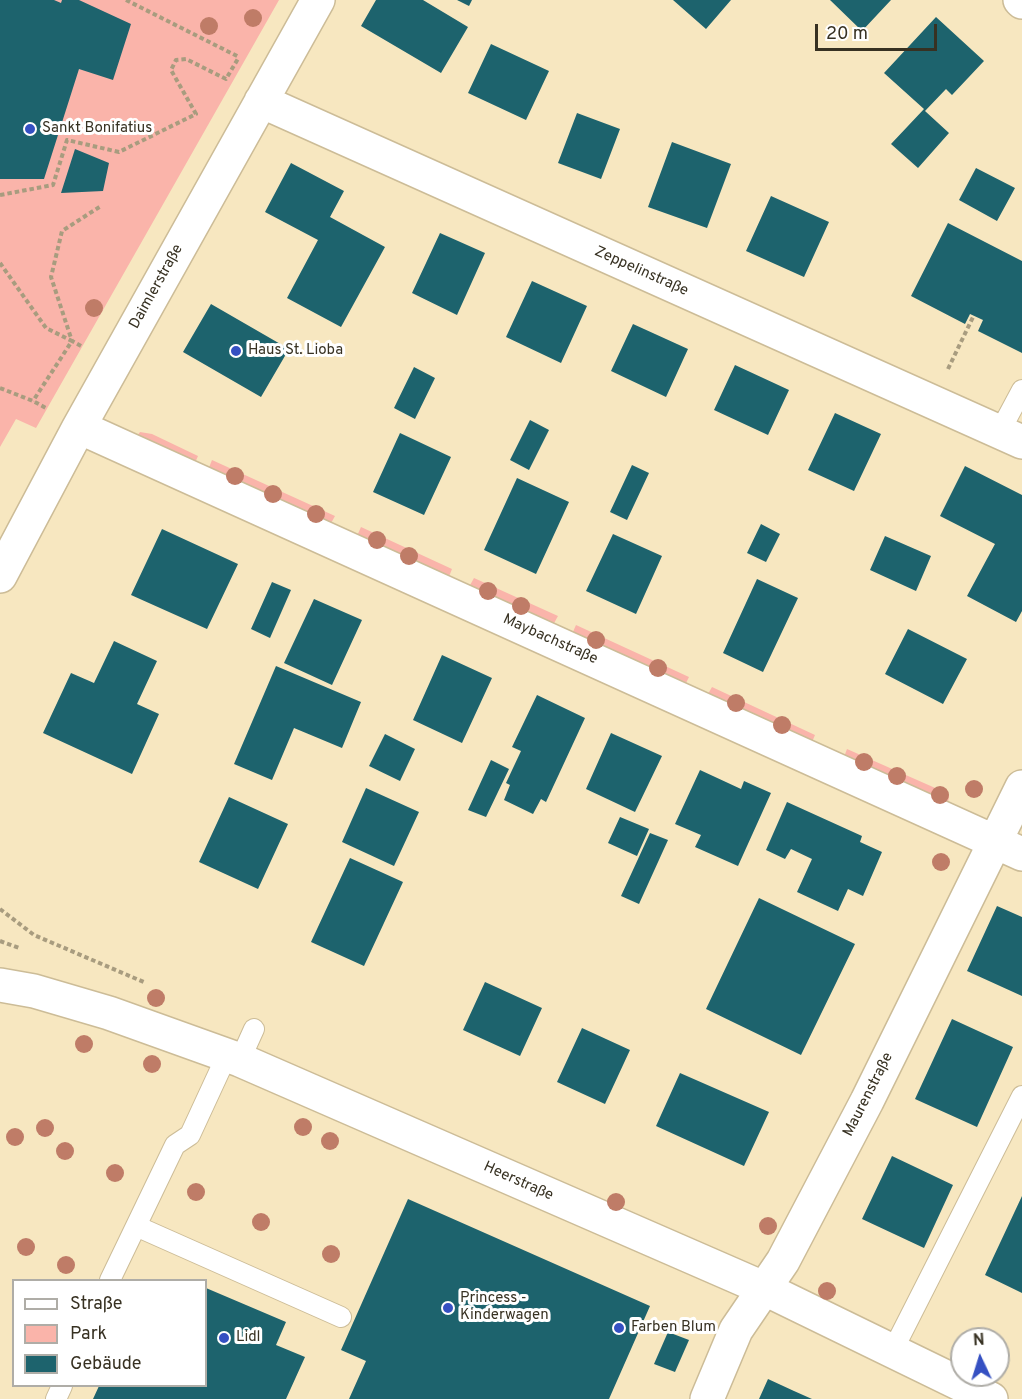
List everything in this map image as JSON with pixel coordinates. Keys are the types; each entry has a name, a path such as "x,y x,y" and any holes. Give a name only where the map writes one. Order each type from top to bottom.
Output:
{"street":[{"name":"Daimlerstraße","path":"0,576 79,428 318,0"},
{"name":"Zeppelinstraße","path":"267,89 931,402 1011,437"},
{"name":"Maybachstraße","path":"79,428 1008,847"},
{"name":"Maurenstraße","path":"707,1399 736,1330 783,1261 867,1101 1008,847 1022,787"},
{"name":"Heerstraße","path":"0,985 34,991 109,1013 233,1058 763,1288 992,1399"},
{"path":"0,1003 34,991"}],"lane":[{"path":"1011,437 1022,390"},
{"path":"111,1279 175,1145 190,1135 233,1058 254,1029"},
{"path":"893,1350 1022,1096"},
{"path":"136,1226 341,1317"}],"path":[{"path":"126,0 239,57 267,89"},
{"path":"0,195 53,185 68,140 119,152 196,114 171,70 176,60 186,59 226,79 239,57"},
{"path":"72,341 51,277 62,231 101,206"},
{"path":"0,263 46,328 87,350"},
{"path":"931,402 974,315"},
{"path":"33,401 72,341"},
{"path":"0,388 33,401 79,428"},
{"path":"0,909 34,935 155,987"}],"green space":[{"path":"0,0 279,0 36,428 16,419 0,447"},
{"path":"140,432 152,434 198,456 194,465 137,436"},
{"path":"212,460 335,516 330,525 208,470"},
{"path":"361,527 452,569 448,579 357,536"},
{"path":"474,578 558,616 553,625 469,587"},
{"path":"576,625 689,677 685,685 572,634"},
{"path":"712,687 815,735 812,742 708,694"},
{"path":"847,749 942,791 949,796 948,803 844,757"}],"building":[{"name":"Sankt Bonifatius","path":"0,0 54,0 61,3 62,0 79,0 131,24 113,80 79,69 44,179 0,179"},
{"path":"376,0 423,0 468,27 441,73 361,26"},
{"path":"457,0 472,0 469,6"},
{"path":"673,0 731,0 706,29"},
{"path":"830,0 891,0 862,31"},
{"path":"936,17 984,61 952,95 946,89 925,111 949,133 918,168 891,144 924,109 884,73"},
{"path":"491,44 549,71 526,120 468,93"},
{"path":"577,113 620,129 601,179 558,163"},
{"path":"672,142 731,164 707,228 648,207"},
{"path":"75,149 109,163 103,191 61,193"},
{"path":"291,163 344,191 330,217 385,247 341,327 287,298 318,240 265,212"},
{"path":"976,168 1015,188 997,221 959,200"},
{"path":"771,196 829,222 804,277 746,251"},
{"path":"948,223 1022,261 1022,353 978,331 983,320 970,314 965,324 911,296"},
{"path":"440,233 485,253 457,315 412,293"},
{"path":"532,281 587,306 561,363 506,337"},
{"name":"Haus St. Lioba","path":"211,304 289,349 261,397 183,352"},
{"path":"633,324 688,349 666,397 611,371"},
{"path":"735,365 789,390 768,435 714,410"},
{"path":"414,367 435,378 415,419 394,408"},
{"path":"835,413 881,434 854,491 808,470"},
{"path":"530,420 549,430 529,470 510,460"},
{"path":"400,433 451,457 424,515 373,492"},
{"path":"632,465 649,473 627,520 610,512"},
{"path":"965,466 1022,495 1022,611 1016,622 967,596 995,544 940,516"},
{"path":"517,478 569,502 536,574 484,550"},
{"path":"761,524 780,534 766,562 747,553"},
{"path":"162,529 238,564 207,629 131,595"},
{"path":"613,534 662,556 636,614 586,591"},
{"path":"885,536 931,556 916,591 870,570"},
{"path":"757,579 798,598 763,672 723,653"},
{"path":"272,582 291,590 270,638 251,629"},
{"path":"314,599 362,620 332,685 284,663"},
{"path":"908,629 967,659 943,704 885,674"},
{"path":"114,641 157,661 137,704 159,714 132,774 43,733 71,673 94,683"},
{"path":"442,655 492,678 462,743 413,720"},
{"path":"276,666 361,702 342,748 294,728 272,780 234,764"},
{"path":"537,695 585,718 546,802 541,799 533,814 504,800 510,785 506,783 521,751 512,747"},
{"path":"611,733 662,756 635,812 586,789"},
{"path":"385,734 415,749 400,781 369,766"},
{"path":"491,760 509,769 486,817 468,810"},
{"path":"700,770 741,789 744,781 771,793 738,866 695,847 701,835 675,824"},
{"path":"366,788 419,812 394,866 342,842"},
{"path":"229,797 288,824 258,889 199,862"},
{"path":"787,802 862,836 860,842 882,852 863,896 848,889 838,911 797,892 812,859 791,849 785,859 766,850"},
{"path":"620,817 649,829 637,856 608,843"},
{"path":"650,833 668,840 639,904 621,896"},
{"path":"350,858 403,882 364,966 311,942"},
{"path":"759,898 855,944 801,1055 706,1009"},
{"path":"997,906 1022,917 1022,996 967,971"},
{"path":"485,982 542,1008 520,1056 463,1030"},
{"path":"952,1019 1013,1047 977,1127 915,1099"},
{"path":"582,1028 630,1050 605,1104 557,1082"},
{"path":"680,1073 769,1112 744,1166 656,1126"},
{"path":"892,1156 953,1185 924,1248 862,1219"},
{"path":"1022,1196 1022,1293 985,1275"},
{"name":"Princess - Kinderwagen","path":"408,1199 650,1306 609,1399 349,1399 366,1361 341,1350"},
{"path":"207,1288 286,1322 276,1345 305,1357 286,1399 93,1399 99,1387 207,1387"},
{"path":"668,1332 689,1340 675,1372 654,1364"},
{"path":"768,1379 794,1391 812,1399 759,1399"}],"place":[{"name":"Sankt Bonifatius","path":"30,129"},
{"name":"Haus St. Lioba","path":"236,351"},
{"name":"Princess - Kinderwagen","path":"448,1308"},
{"name":"Farben Blum","path":"619,1328"},
{"name":"Lidl","path":"224,1338"}]}
